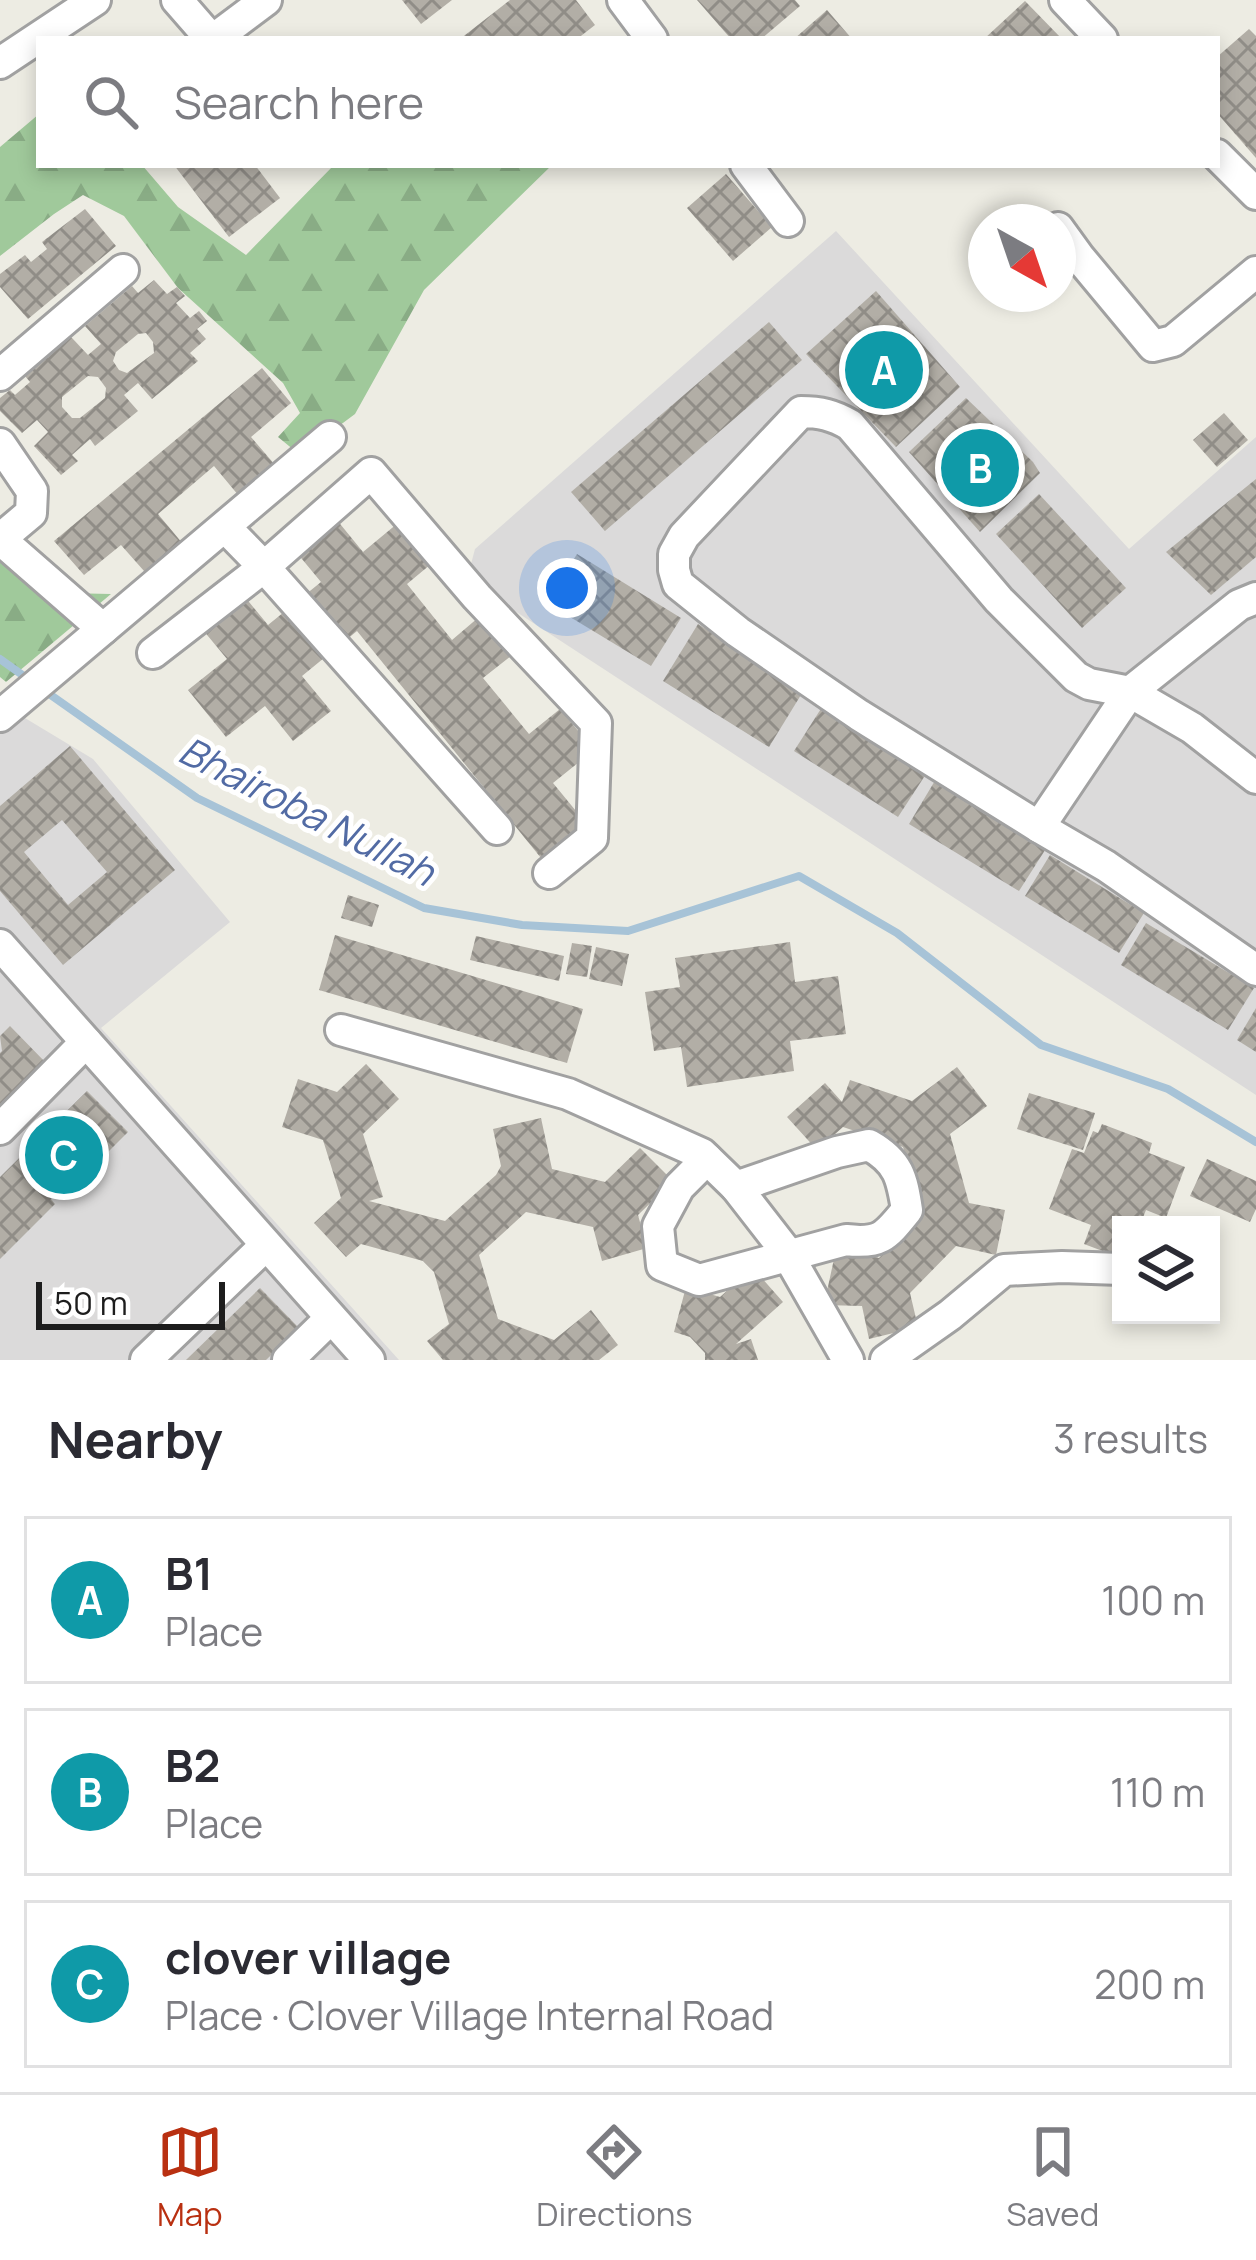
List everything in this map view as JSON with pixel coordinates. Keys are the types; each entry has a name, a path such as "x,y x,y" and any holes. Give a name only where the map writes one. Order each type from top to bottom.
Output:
{"street":[{"path":"40,36 94,0"},
{"path":"177,0 209,36"},
{"path":"216,36 266,0"},
{"path":"623,0 650,36"},
{"path":"1065,0 1099,36"},
{"path":"0,63 36,39"},
{"path":"1220,158 1256,194"},
{"path":"748,168 788,221"},
{"path":"1076,253 1153,346 1173,341 1256,272"},
{"path":"0,375 123,269"},
{"path":"1256,778 1192,728 1130,692 1076,677 999,601 850,425 835,416 801,412 685,536 674,554 678,584 738,632 859,715 1106,866 1256,970"},
{"path":"0,716 330,436"},
{"path":"0,444 32,491 31,513 0,539 103,628"},
{"path":"153,653 264,568 371,473 477,597 596,723 592,838 549,873"},
{"path":"225,527 497,829"},
{"path":"1039,827 1130,692 1253,597"},
{"path":"0,945 368,1360"},
{"path":"341,1030 568,1094 702,1154 736,1187 789,1257 848,1360"},
{"path":"0,1129 86,1042"},
{"path":"707,1160 679,1187 658,1226 662,1265 699,1280 846,1240 886,1237 907,1210 902,1181 889,1156 869,1145 736,1187"},
{"path":"146,1360 266,1244"},
{"path":"886,1360 1004,1270 1112,1269"},
{"path":"288,1360 331,1318"}],"shaded area":[{"path":"836,231 1129,549 1256,437 1256,1095 495,598 475,576 471,564 475,549"},
{"path":"0,703 93,759 230,922 101,1028 399,1360 0,1360"}],"green space":[{"path":"36,117 36,168 145,168 178,207 246,255 331,168 549,168 424,290 355,414 300,455 278,437 300,413 283,383 178,288 124,216 83,195 0,256 0,147"},
{"path":"0,562 47,578 66,593 111,594 6,682 0,677"}],"building":[{"path":"402,0 452,0 421,24"},
{"path":"510,0 576,0 595,25 581,36 464,36"},
{"path":"697,0 795,0 800,6 765,36 728,36"},
{"path":"1025,1 1059,36 987,36"},
{"path":"827,10 849,36 797,36"},
{"path":"1249,29 1256,36 1256,158 1220,116 1220,54"},
{"path":"176,168 257,168 280,198 229,237"},
{"path":"726,174 772,227 733,261 687,208"},
{"path":"85,209 116,246 28,319 0,287 0,274 25,255 31,262 47,249 42,242"},
{"path":"154,280 167,294 177,287 185,296 176,303 190,318 199,311 207,321 197,329 206,339 190,353 198,361 152,399 138,383 124,395 138,411 95,446 90,439 72,455 78,461 61,475 34,446 48,432 37,420 22,433 0,411 0,398 10,390 15,395 30,382 25,376 71,337 88,355 101,344 85,326 132,286 138,293","holes":["146,333 154,353 127,373 119,370 113,361 116,352","88,376 98,377 106,388 105,398 80,418 72,418 62,407 62,397"]},
{"path":"876,291 960,387 896,447 806,354"},
{"path":"769,322 802,360 605,531 571,492"},
{"path":"262,368 291,403 251,437 282,473 244,502 214,466 158,514 188,550 152,580 121,545 84,575 54,541"},
{"path":"966,398 1040,473 980,532 909,452"},
{"path":"1224,413 1248,440 1217,467 1193,440"},
{"path":"1256,479 1256,557 1211,595 1166,552"},
{"path":"1039,494 1126,588 1082,628 996,534"},
{"path":"332,514 363,552 404,518 437,559 407,584 452,640 479,617 511,656 483,678 529,734 560,709 594,750 553,783 585,822 541,858 357,631 302,676 331,711 293,741 265,706 226,737 188,690 227,659 198,624 240,591 268,625 321,582 292,547"},
{"path":"577,554 681,618 651,666 547,603"},
{"path":"698,624 804,690 769,747 663,681"},
{"path":"824,704 928,771 898,817 794,751"},
{"path":"70,746 175,870 63,965 0,891 0,806","holes":["62,820 107,872 68,905 24,852"]},
{"path":"936,779 1047,847 1019,891 909,824"},
{"path":"1050,855 1144,913 1119,953 1025,896"},
{"path":"348,895 379,905 372,927 341,918"},
{"path":"1146,923 1254,988 1228,1030 1121,965"},
{"path":"335,935 583,1009 567,1063 319,990"},
{"path":"476,936 564,956 559,981 470,960"},
{"path":"790,942 795,982 838,976 846,1034 790,1041 794,1071 687,1087 681,1047 654,1051 645,992 680,987 675,958"},
{"path":"572,943 592,946 587,977 566,974"},
{"path":"596,947 629,954 622,986 589,979"},
{"path":"1256,1008 1256,1052 1237,1040"},
{"path":"10,1026 47,1064 0,1111 0,1036"},
{"path":"366,1064 399,1099 363,1134 383,1197 369,1201 445,1221 501,1166 493,1129 541,1118 552,1169 605,1182 640,1148 673,1181 638,1215 647,1248 602,1261 593,1227 526,1212 479,1255 498,1319 554,1340 591,1310 618,1345 599,1360 443,1360 427,1341 449,1324 434,1272 423,1261 361,1244 346,1257 314,1223 341,1198 323,1140 282,1127 298,1079 337,1092"},
{"path":"957,1067 987,1106 950,1134 969,1203 1005,1210 996,1255 956,1246 910,1293 918,1327 869,1339 862,1306 824,1305 837,1245 879,1258 922,1214 903,1147 843,1127 817,1150 787,1117 825,1083 842,1102 850,1080 912,1101"},
{"path":"87,1091 128,1132 67,1193 61,1188 51,1199 55,1204 0,1259 0,1177"},
{"path":"1029,1093 1095,1113 1083,1150 1017,1129"},
{"path":"1102,1124 1152,1143 1149,1153 1185,1167 1167,1216 1146,1210 1144,1216 1112,1216 1112,1255 1084,1244 1091,1225 1049,1209 1072,1149 1084,1153 1093,1131 1098,1133"},
{"path":"1207,1159 1256,1181 1256,1209 1250,1222 1190,1196"},
{"path":"753,1268 783,1302 736,1344 751,1339 758,1360 705,1360 705,1353 690,1337 674,1332 686,1287 720,1297"},
{"path":"260,1288 299,1328 266,1360 186,1360"}],"waterway":[{"name":"Bhairoba Nullah","path":"0,659 28,679"},
{"name":"Bhairoba Nullah","path":"45,691 197,798 424,908 522,925 628,931 799,876 897,933 1041,1045 1168,1089 1256,1142"}],"place":[{"name":"B1","path":"884,370"},
{"name":"B2","path":"980,468"},
{"name":"clover village","path":"64,1155"}]}
